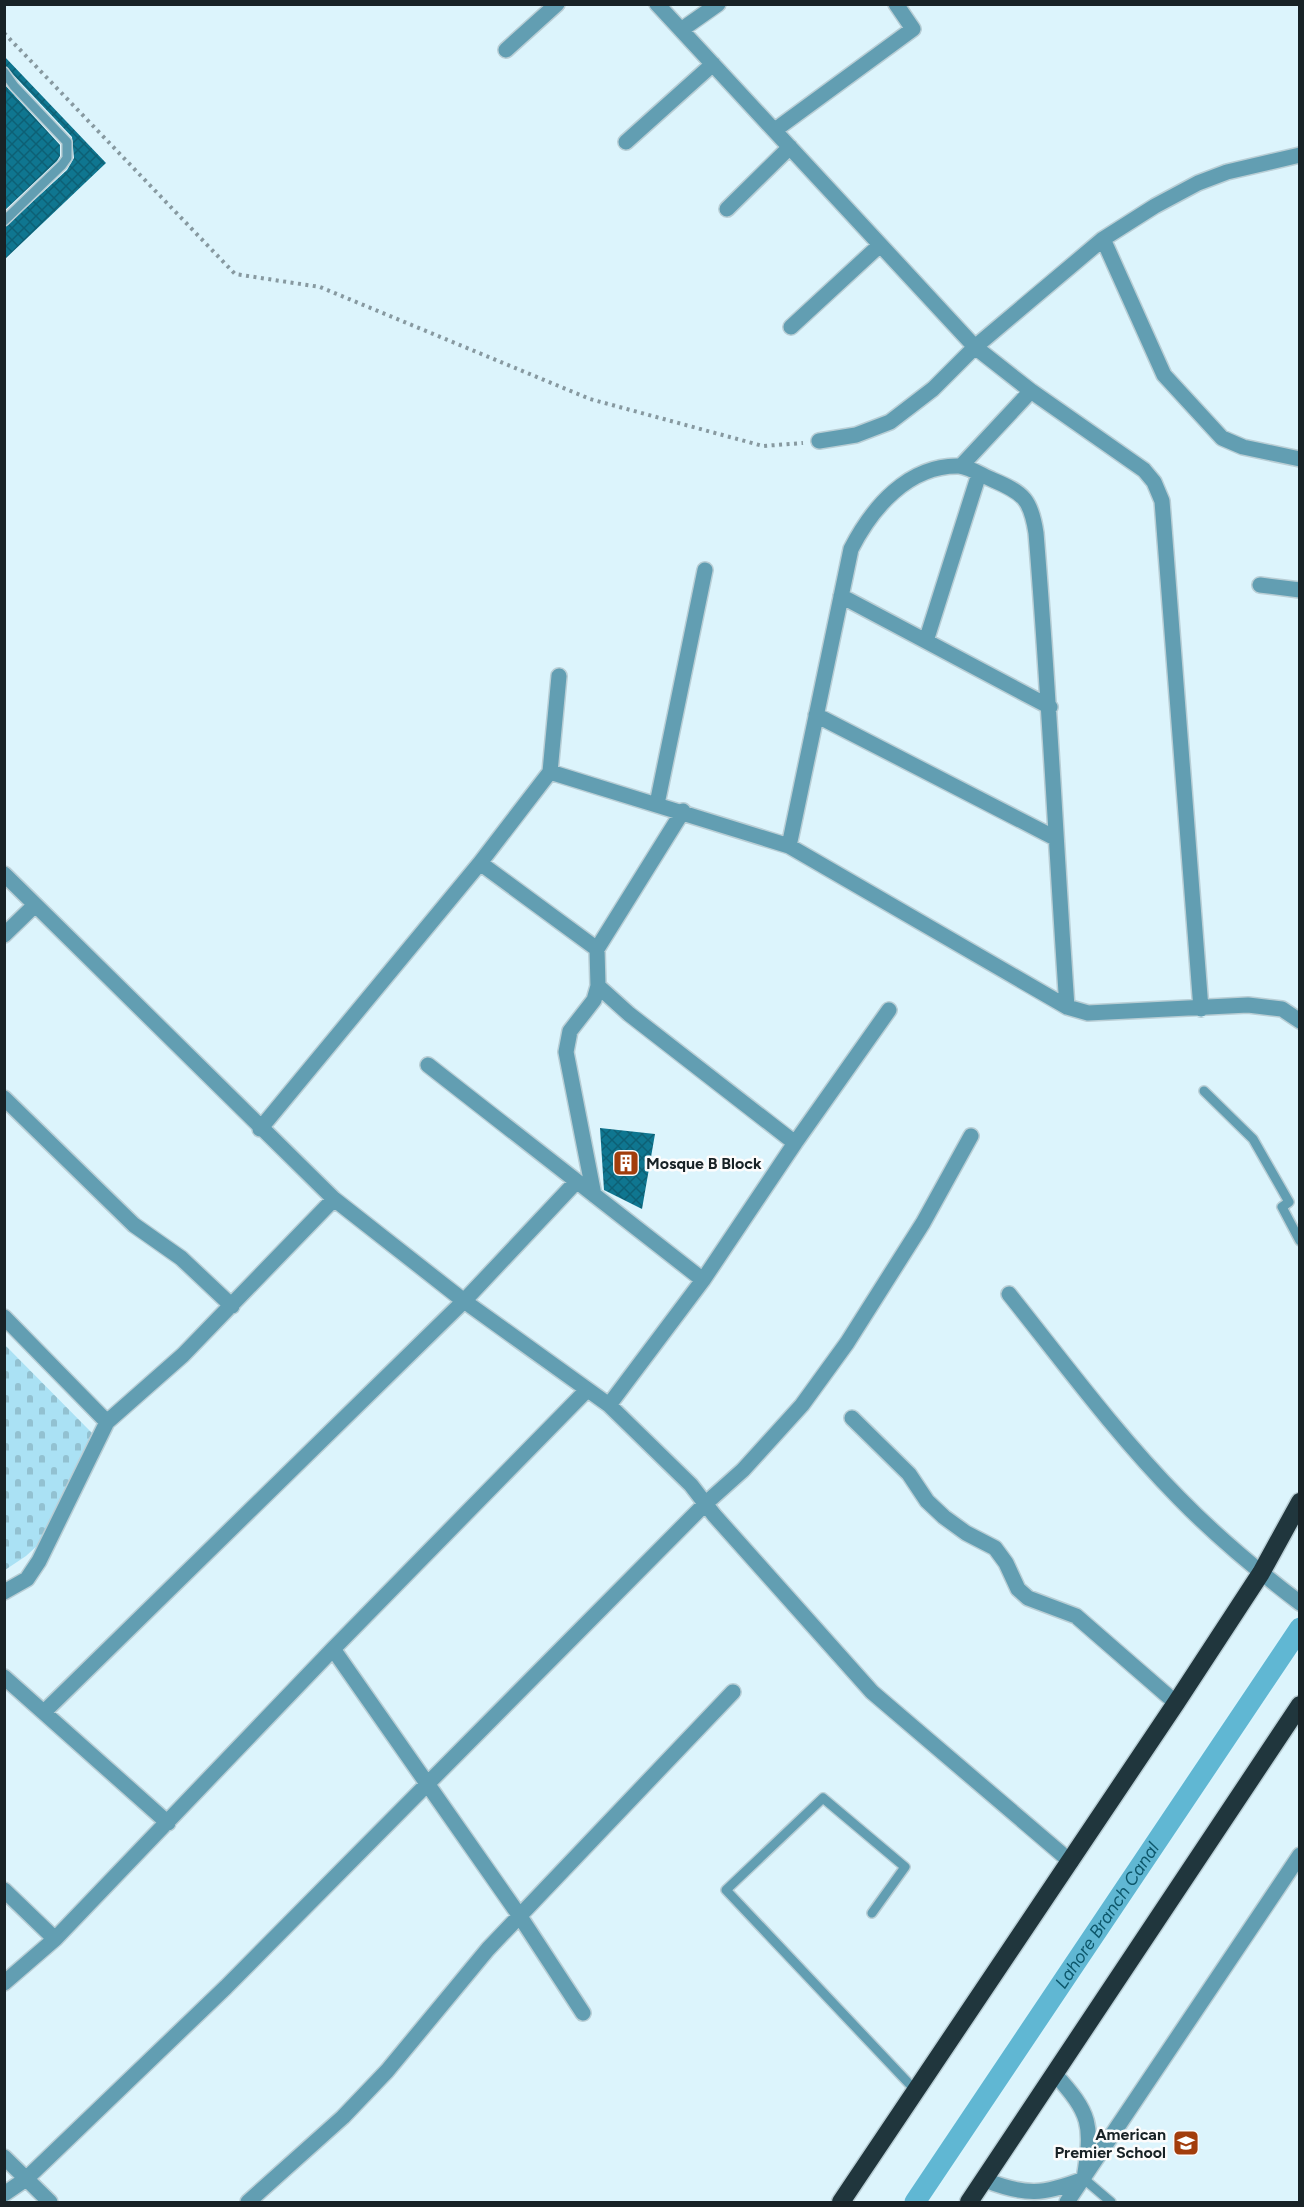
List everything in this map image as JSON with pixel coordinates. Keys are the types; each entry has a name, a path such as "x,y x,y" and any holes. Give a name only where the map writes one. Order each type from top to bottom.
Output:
{"highway":[{"path":"842,2202 1071,1862 1261,1573 1299,1502"},
{"path":"969,2202 1299,1705"}],"street":[{"path":"506,50 557,4"},
{"path":"657,4 975,347 1031,391 1144,470 1154,482 1162,501 1201,1009"},
{"path":"681,30 718,4"},
{"path":"775,130 914,29 896,4"},
{"path":"626,142 713,64"},
{"path":"727,209 790,147"},
{"path":"819,441 856,435 890,422 933,389 975,347 1103,239 1198,183 1227,172 1299,155"},
{"path":"1103,239 1164,375 1222,438 1243,447 1299,459"},
{"path":"791,327 880,245"},
{"path":"961,466 1031,391"},
{"path":"789,846 851,549 867,519 884,500 923,473 938,468 961,466 1008,487 1023,498 1033,510 1050,706 1055,838 1067,1007"},
{"path":"926,641 979,474"},
{"path":"657,804 705,570"},
{"path":"1260,585 1299,590"},
{"path":"841,596 1050,706"},
{"path":"260,1129 480,863 550,772 559,676"},
{"path":"816,715 1055,838"},
{"path":"550,772 683,811 789,846 1067,1007 1088,1013 1248,1005 1282,1009 1299,1021"},
{"path":"594,1195 566,1047 570,1031 594,1000 598,986 597,949 683,811"},
{"path":"480,863 597,949"},
{"path":"4,874 333,1199 464,1301 609,1405 692,1485 705,1504 872,1692 1071,1862"},
{"path":"4,935 35,905"},
{"path":"598,986 795,1143"},
{"path":"609,1405 703,1280 795,1143 889,1010"},
{"path":"428,1065 703,1280"},
{"path":"4,1098 134,1225 181,1258 232,1306"},
{"path":"4,2194 26,2179 226,1987 428,1786 705,1504 743,1470 802,1405 847,1343 923,1223 971,1136"},
{"path":"44,1712 464,1301 576,1182"},
{"path":"4,1592 27,1579 39,1561 107,1422 166,1371 232,1306 333,1199"},
{"path":"1009,1294 1114,1426 1172,1490 1261,1573 1299,1603"},
{"path":"4,1317 107,1422"},
{"path":"4,1983 55,1939 333,1649 587,1390"},
{"path":"852,1418 909,1474 927,1501 944,1517 966,1533 995,1548 1006,1563 1018,1589 1028,1598 1076,1616 1176,1703"},
{"path":"333,1649 519,1915 583,2013"},
{"path":"4,1677 168,1823"},
{"path":"248,2202 343,2117 519,1915 733,1692"},
{"path":"1068,2202 1299,1855"},
{"path":"4,1890 55,1939"},
{"path":"1054,2073 1077,2100 1088,2120 1089,2151 1084,2179"},
{"path":"4,2157 50,2202"},
{"path":"985,2180 1024,2193 1056,2190 1084,2179"}],"lane":[{"path":"4,72 14,86 67,142 68,150 63,165 4,221"},
{"path":"1204,1091 1252,1139 1289,1202 1282,1207 1299,1241"},
{"path":"872,1912 905,1867 823,1798 726,1890 916,2091"},
{"path":"1084,2179 1111,2202"}],"path":[{"path":"4,33 236,274 320,287 590,399 763,446 819,441"}],"green space":[{"path":"4,1344 92,1433 38,1545 5,1570"}],"building":[{"path":"4,56 106,163 4,260 4,228 67,170 74,158 72,137 4,65"},
{"path":"4,84 60,145 60,156 4,211"},
{"name":"Mosque B Block","path":"600,1128 655,1134 642,1209 604,1190"}],"waterway":[{"name":"Lahore Branch Canal","path":"915,2202 1300,1628"}],"place":[{"name":"Mosque B Block","path":"626,1163"},
{"name":"American Premier School","path":"1186,2143"}]}
